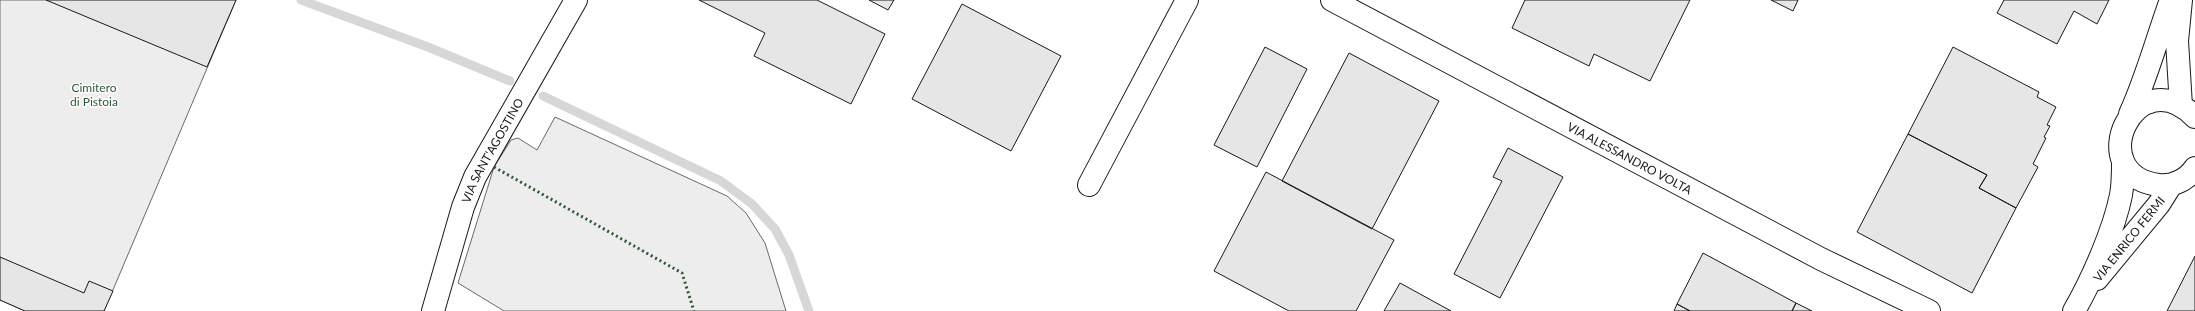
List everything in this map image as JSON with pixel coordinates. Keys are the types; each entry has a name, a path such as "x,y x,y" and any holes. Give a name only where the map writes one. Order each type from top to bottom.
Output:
{"street":[{"name":"VIA SANT'AGOSTINO","path":"433,311 463,207 475,177 576,0"},
{"path":"1089,185 1187,0"},
{"name":"VIA ALESSANDRO VOLTA","path":"1332,0 1821,259 1929,311"},
{"path":"2171,0 2156,40 2142,88 2130,114 2123,125 2120,137 2120,150 2124,162 2139,179 2150,184 2187,178"},
{"path":"2181,0 2177,41 2188,112"},
{"path":"2130,114 2146,104 2154,102 2172,102 2188,112"},
{"name":"VIA ENRICO FERMI","path":"2086,292 2121,194 2124,162"},
{"name":"VIA ENRICO FERMI","path":"2074,311 2086,292 2142,226 2187,178"}],"shaded area":[{"name":"Cimitero di Pistoia","path":"0,0 236,0 104,311 25,311 0,300"},
{"path":"555,117 727,196 746,213 765,243 786,311 504,311 458,283 494,167 511,140 518,138 537,150"}],"building":[{"path":"46,0 236,0 207,67"},
{"path":"699,0 817,0 885,34 851,104 754,56 765,33"},
{"path":"869,0 894,0 888,10"},
{"path":"1525,0 1690,0 1650,81 1594,54 1589,66 1512,28"},
{"path":"1771,0 1798,0 1793,11"},
{"path":"2004,0 2109,0 2097,24 2074,11 2057,44 1997,13"},
{"path":"962,4 1061,56 1011,151 912,99"},
{"path":"1265,47 1307,69 1257,167 1214,145"},
{"path":"1953,47 2039,92 2037,97 2056,107 2047,125 2050,126 2044,137 2046,138 2033,164 2038,167 2016,208 1979,188 1987,175 1908,134"},
{"path":"1349,53 1439,101 1372,229 1282,181"},
{"path":"1908,134 1987,175 1979,188 2016,208 1972,293 1857,232"},
{"path":"1508,148 1563,177 1500,298 1454,274 1502,181 1493,177"},
{"path":"1266,172 1394,240 1356,311 1289,311 1214,271"},
{"path":"1703,253 1796,303 1792,311 1690,311 1677,304"},
{"path":"2195,256 2195,311 2167,311"},
{"path":"0,257 84,293 89,281 113,291 104,311 25,311 0,300"},
{"path":"1400,283 1451,311 1384,311"},
{"path":"1796,303 1812,311 1792,311"},
{"path":"1677,304 1690,311 1674,311"}],"waterway":[{"path":"301,0 428,47 510,81"},
{"path":"543,96 721,181 752,204 775,229 789,255 809,311"}],"hedge":[{"path":"494,167 682,273 694,311"}]}
